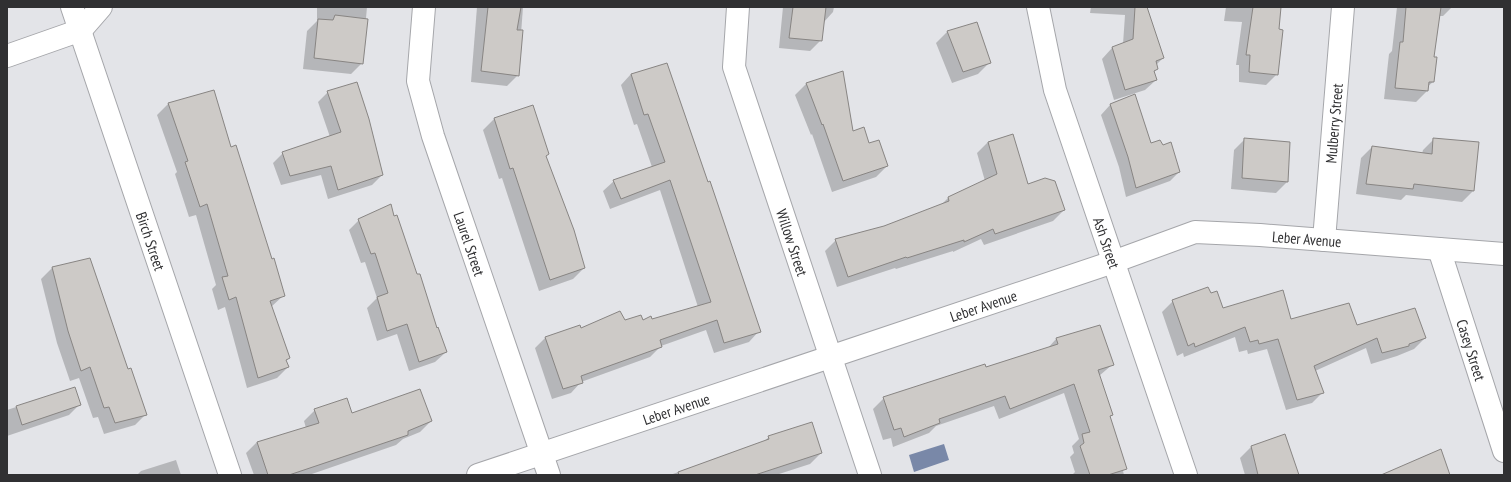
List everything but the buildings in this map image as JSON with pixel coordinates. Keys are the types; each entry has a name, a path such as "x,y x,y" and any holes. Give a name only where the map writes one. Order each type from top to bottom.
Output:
{"street":[{"name":"Birch Street","path":"72,7 230,475"},
{"path":"7,56 81,30 101,7"},
{"name":"Laurel Street","path":"424,7 418,81 433,136 549,475"},
{"name":"Willow Street","path":"738,7 734,67 870,475"},
{"name":"Ash Street","path":"1038,7 1055,90 1186,475"},
{"name":"Mulberry Street","path":"1324,240 1343,7"},
{"name":"Leber Avenue","path":"478,475 1113,262 1195,232 1260,235 1504,254"},
{"name":"Casey Street","path":"1439,249 1504,451"}],"water":[{"path":"944,444 949,460 914,472 909,455"}]}
